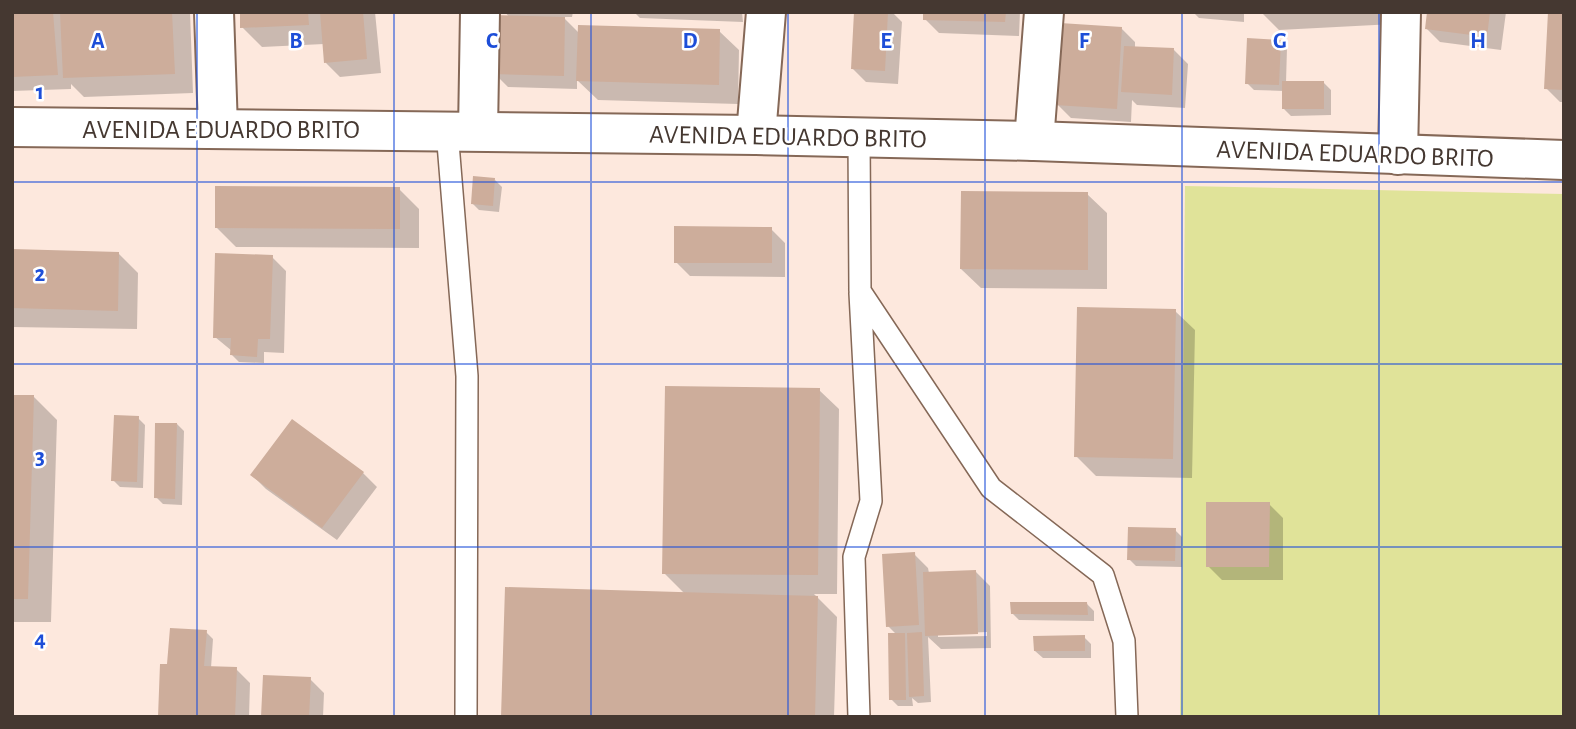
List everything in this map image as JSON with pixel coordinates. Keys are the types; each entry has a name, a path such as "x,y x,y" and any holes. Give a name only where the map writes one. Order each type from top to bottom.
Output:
{"street":[{"path":"214,12 218,128"},
{"path":"463,131 480,12"},
{"path":"756,135 766,12"},
{"path":"1034,141 1044,12"},
{"path":"1398,155 1401,12"},
{"name":"AVENIDA EDUARDO BRITO","path":"12,127 859,137 1564,160"}],"lane":[{"path":"463,131 467,376 466,717"},
{"path":"859,137 860,291 871,501 854,557 859,717"},
{"path":"860,291 991,488 1103,575 1124,641 1127,717"}],"green space":[{"path":"1185,186 1564,194 1564,717 1180,717"}],"building":[{"path":"12,12 53,12 58,75 12,77"},
{"path":"60,12 172,12 175,74 63,78"},
{"path":"240,12 308,12 309,25 240,28"},
{"path":"320,12 363,12 367,59 324,63"},
{"path":"854,12 888,12 885,71 851,69"},
{"path":"923,12 1006,12 1005,22 923,20"},
{"path":"1427,12 1490,12 1487,37 1425,29"},
{"path":"1548,12 1564,12 1564,90 1544,89"},
{"path":"494,15 565,17 564,76 493,74"},
{"path":"1060,23 1122,27 1117,109 1055,105"},
{"path":"578,25 720,29 719,85 576,81"},
{"path":"1247,38 1281,40 1279,85 1245,84"},
{"path":"1124,46 1174,48 1172,95 1121,92"},
{"path":"1282,81 1324,81 1324,109 1282,109"},
{"path":"473,176 495,178 493,206 471,204"},
{"path":"215,186 400,187 400,229 215,228"},
{"path":"961,191 1088,192 1088,270 960,269"},
{"path":"674,226 772,227 772,263 674,263"},
{"path":"12,249 119,252 118,311 12,308"},
{"path":"215,253 273,255 270,339 258,339 257,357 230,355 231,338 213,338"},
{"path":"1077,307 1176,309 1173,459 1074,457"},
{"path":"665,386 820,388 818,575 662,574"},
{"path":"12,395 34,395 28,599 12,599"},
{"path":"114,415 139,416 137,482 111,481"},
{"path":"292,419 364,472 322,528 250,475"},
{"path":"155,423 177,423 175,499 154,498"},
{"path":"1206,502 1270,502 1269,567 1206,567"},
{"path":"1128,527 1176,528 1175,561 1127,560"},
{"path":"915,552 919,625 886,627 882,554"},
{"path":"976,570 978,634 925,636 923,572"},
{"path":"505,587 818,596 815,717 501,717"},
{"path":"1010,602 1087,602 1088,615 1011,614"},
{"path":"170,628 207,630 204,666 237,667 235,717 158,717 160,664 167,664"},
{"path":"922,632 924,696 909,697 907,633"},
{"path":"888,633 905,633 906,700 889,700"},
{"path":"1085,635 1085,651 1034,651 1033,636"},
{"path":"263,675 311,677 309,717 261,717"}]}
